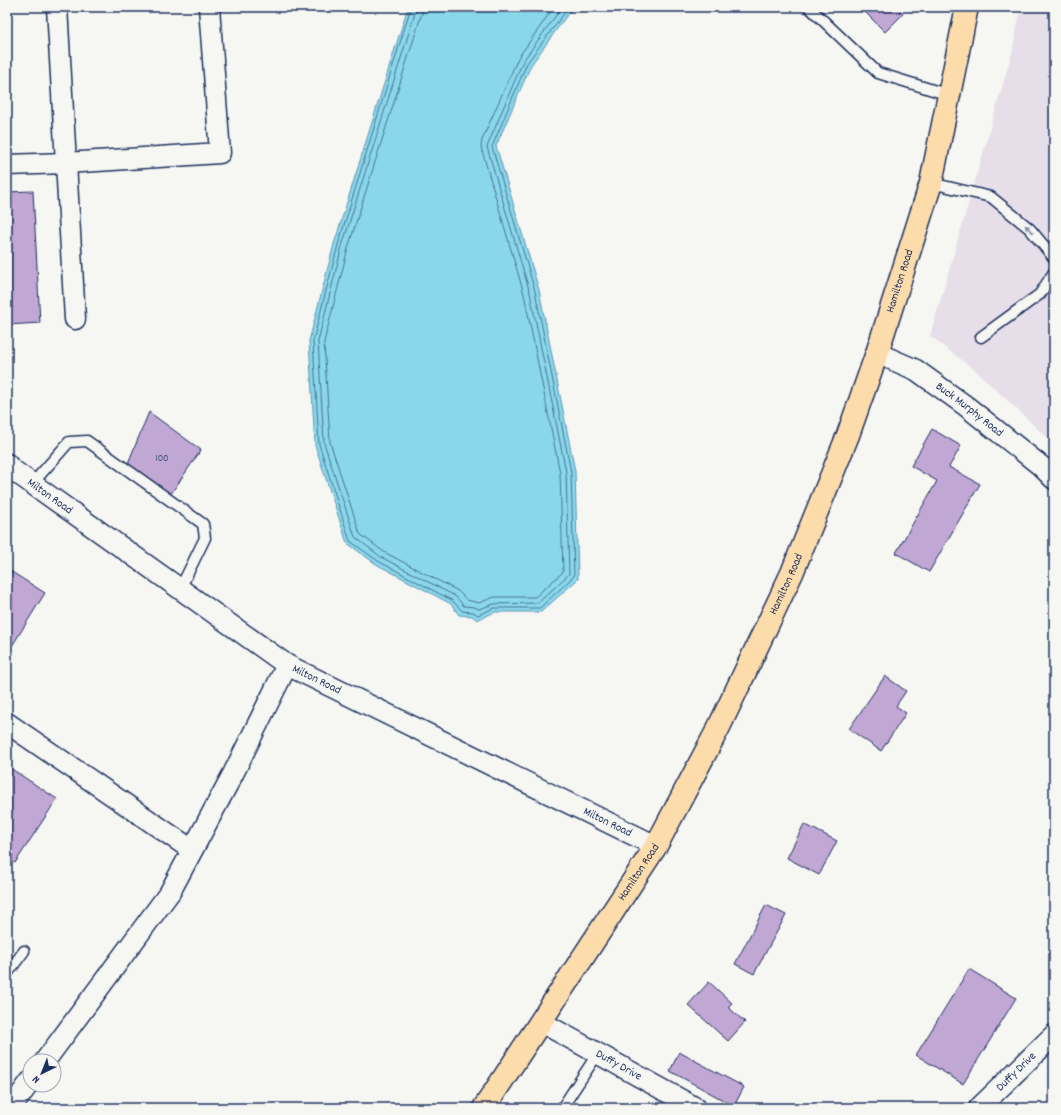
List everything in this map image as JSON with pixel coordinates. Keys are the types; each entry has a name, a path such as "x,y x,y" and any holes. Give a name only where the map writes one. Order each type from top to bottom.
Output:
{"highway":[{"name":"Hamilton Road","path":"484,1108 656,846 719,727 792,573 848,436 877,353 930,182 967,7"}],"street":[{"path":"57,7 75,319"},
{"path":"7,165 66,163 220,153 209,7"},
{"name":"Buck Murphy Road","path":"877,353 916,370 960,402 1041,466 1054,479"},
{"name":"Milton Road","path":"7,464 10,468 32,484 287,665 656,846"},
{"path":"51,1053 170,892 233,774 287,665"},
{"path":"7,723 192,850"},
{"name":"Duffy Drive","path":"541,1022 696,1108"},
{"name":"Duffy Drive","path":"979,1108 1054,1035"},
{"path":"11,1108 22,1093"}],"lane":[{"path":"809,7 878,73 949,95"},
{"path":"930,182 991,197 1030,228 1054,258"},
{"path":"981,336 1040,294 1054,272"},
{"path":"32,484 69,442 87,441 203,524 205,538 180,589"},
{"path":"7,974 24,951"},
{"path":"562,1108 598,1053"}],"shaded area":[{"path":"1021,7 1054,7 1054,444 975,370 930,336 1012,53"}],"water":[{"path":"408,7 576,7 570,11 531,65 496,146 539,290 575,471 578,579 541,612 495,612 477,620 472,616 459,615 451,604 376,564 347,543 315,445 309,341 334,244"}],"building":[{"path":"860,7 897,7 903,14 885,32"},
{"path":"33,191 40,323 7,325 7,192"},
{"path":"149,412 201,450 168,498 126,468"},
{"path":"932,429 961,446 949,467 980,484 929,572 896,553 937,481 911,466"},
{"path":"7,569 45,593 7,654"},
{"path":"885,676 906,691 896,706 906,713 881,751 849,729"},
{"path":"7,766 57,799 15,863 7,858"},
{"path":"804,824 837,841 819,875 787,858"},
{"path":"766,905 786,915 754,974 735,964"},
{"path":"969,969 1016,998 963,1084 916,1055"},
{"path":"709,982 732,1003 728,1007 745,1022 728,1041 688,1005"},
{"path":"679,1052 744,1087 734,1106 670,1071"}]}
